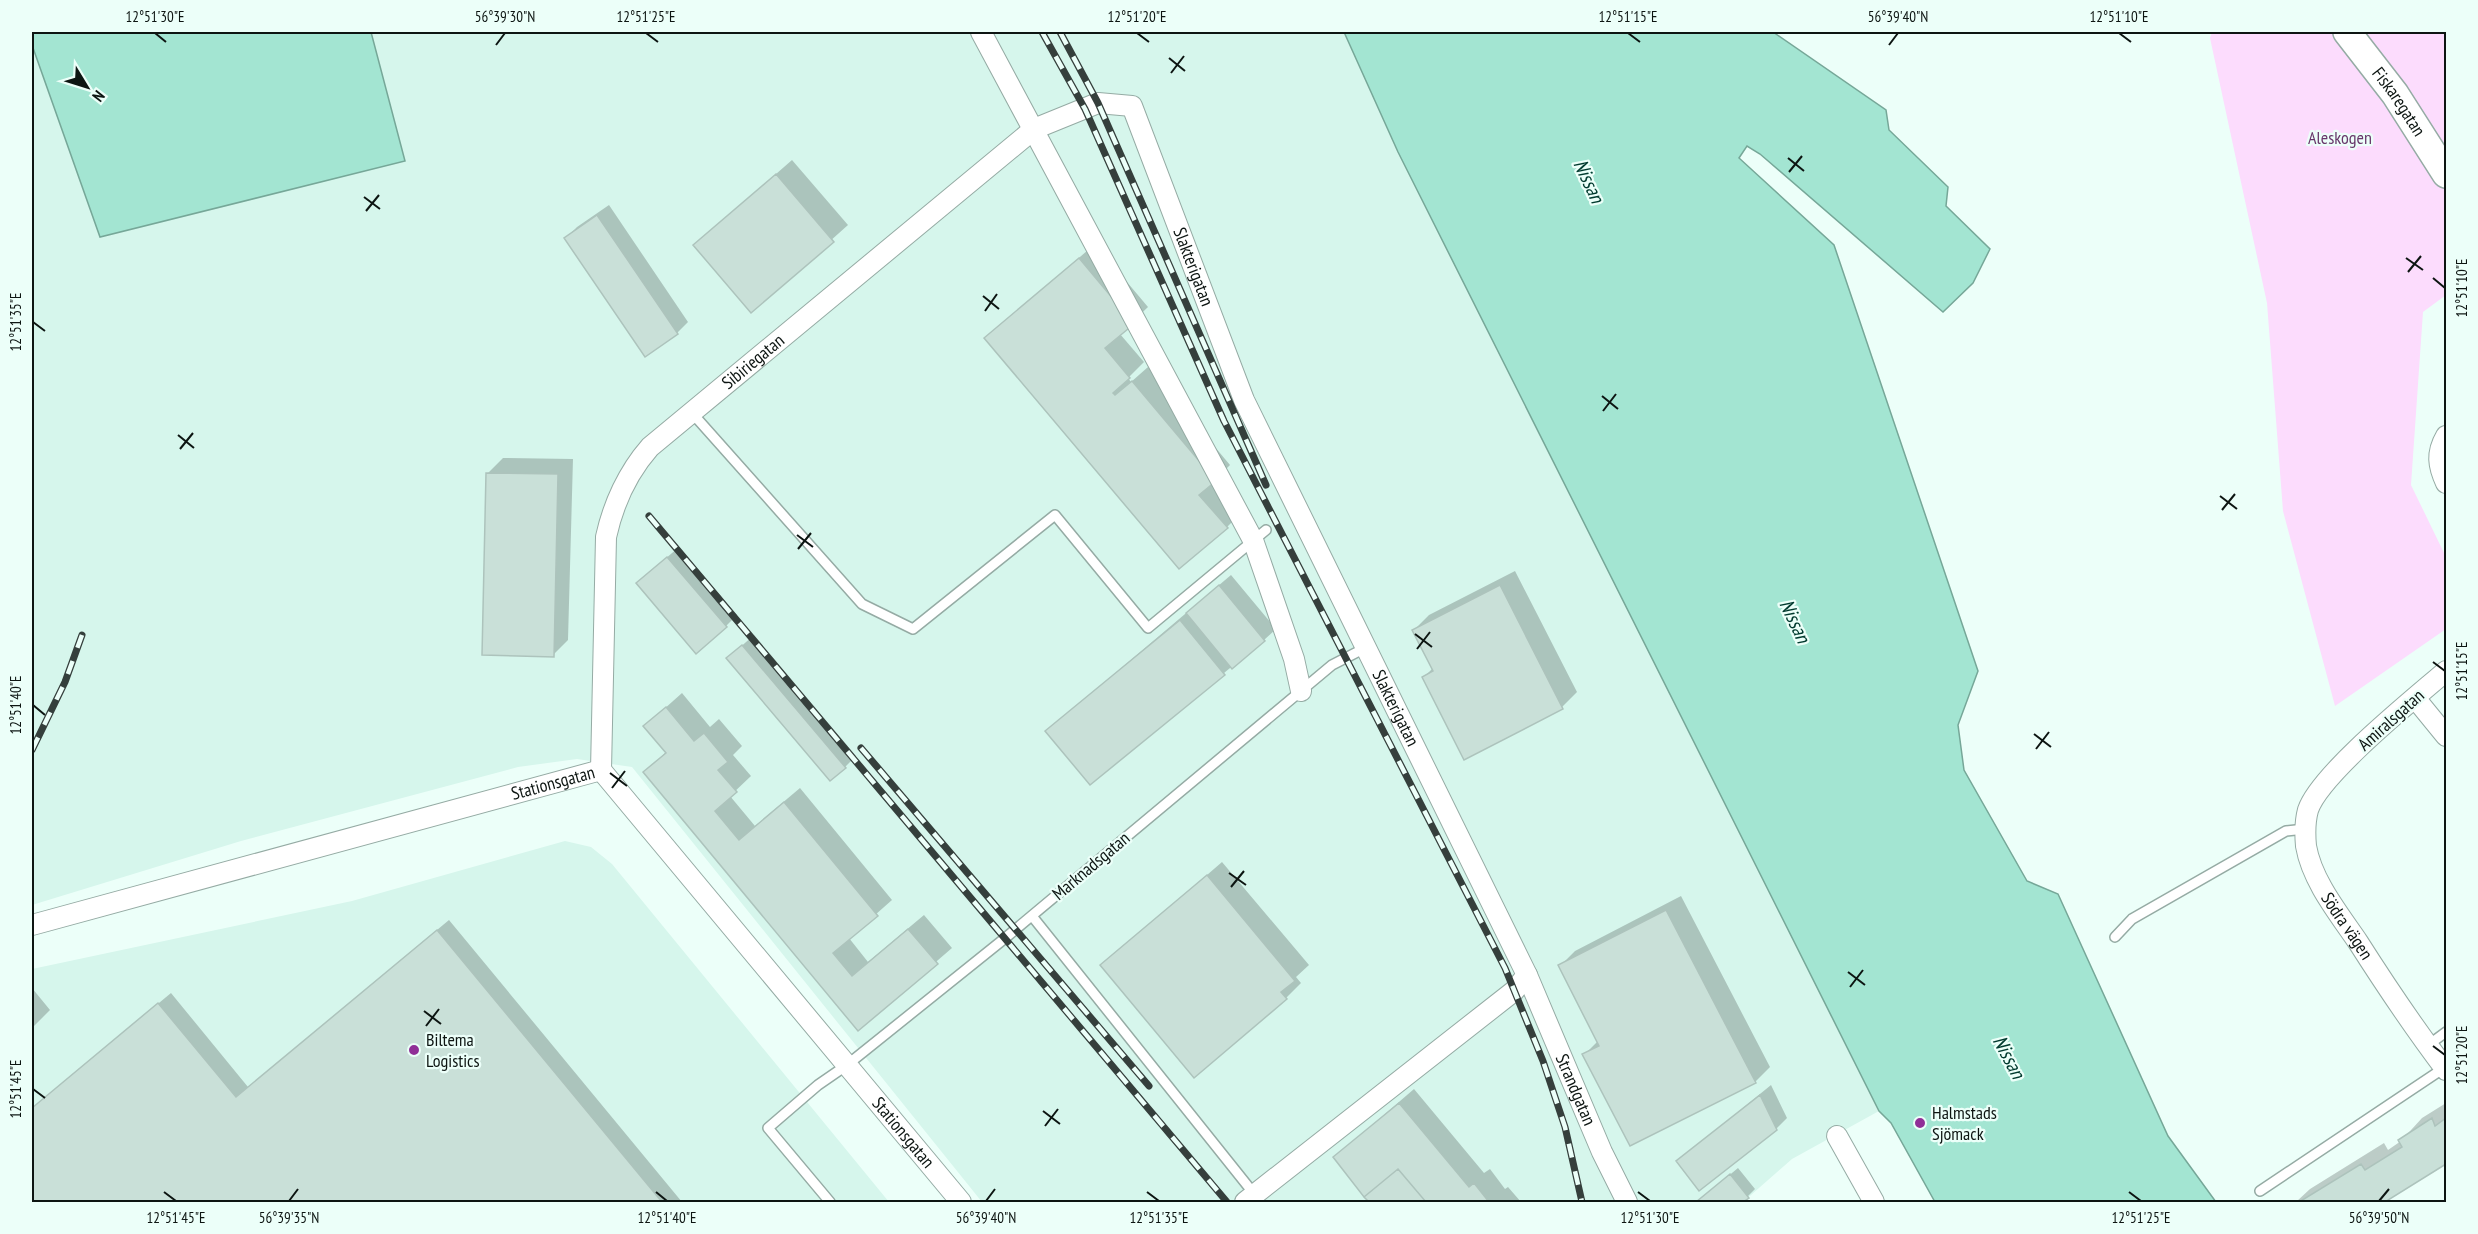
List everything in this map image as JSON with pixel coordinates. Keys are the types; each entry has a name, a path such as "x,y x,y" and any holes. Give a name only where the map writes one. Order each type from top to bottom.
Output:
{"street":[{"path":"981,32 1260,535 1301,691"},
{"name":"Fiskaregatan","path":"2347,32 2395,94 2446,174"},
{"name":"Sibiriegatan","path":"601,771 604,557 611,514 637,462 650,447 693,414 1034,129 1098,103 1132,106"},
{"name":"Slakterigatan","path":"1132,106 1244,400 1367,647 1481,886 1527,975"},
{"path":"2446,436 2439,450 2439,467 2446,483"},
{"name":"Amiralsgatan","path":"2336,770 2446,671"},
{"path":"2415,698 2446,736"},
{"name":"Södra vägen","path":"2336,770 2317,793 2308,809 2305,829 2307,848 2317,876 2427,1046 2445,1069"},
{"name":"Stationsgatan","path":"32,925 601,771 961,1203"},
{"path":"1250,1199 1514,991 1527,975"},
{"name":"Strandgatan","path":"1527,975 1602,1152 1627,1203"},
{"path":"1837,1136 1874,1203"}],"lane":[{"path":"693,414 862,604 913,629 1055,515 1148,628 1260,535"},
{"name":"Marknadsgatan","path":"830,1203 768,1128 818,1085 848,1065 1032,916 1332,665 1367,647"},
{"path":"2115,937 2133,919 2286,831 2305,829"},
{"path":"1032,916 1250,1199"},
{"path":"2427,1046 2446,1032"},
{"path":"2260,1191 2445,1069"}],"shaded area":[{"path":"371,32 1344,32 1398,152 1879,1111 1792,1159 1743,1202 982,1202 632,767 577,759 518,767 241,841 32,905 32,45 100,237 404,161"},
{"path":"565,841 591,847 612,864 889,1202 32,1202 32,969 352,901"}],"green space":[{"name":"Aleskogen","path":"2212,32 2446,32 2446,295 2423,312 2411,485 2446,557 2446,629 2335,706 2283,511 2267,303 2210,38"}],"water":[{"path":"32,32 371,32 405,161 100,237 32,45"},
{"name":"Nissan","path":"1344,32 1773,32 1886,110 1889,130 1948,187 1946,206 1990,249 1973,283 1943,312 1760,154 1747,146 1739,158 1834,245 1978,671 1958,725 1964,770 2027,881 2058,894 2168,1136 2216,1202 1935,1202 1891,1123 1879,1111 1398,152"}],"building":[{"path":"776,174 834,242 751,313 693,245"},
{"path":"597,215 678,334 645,357 564,238"},
{"path":"1079,258 1134,324 1105,348 1130,378 1113,393 1115,395 1132,381 1216,481 1199,495 1228,528 1179,569 984,338"},
{"path":"486,473 558,474 554,657 482,655"},
{"path":"667,557 727,627 696,654 636,583"},
{"path":"1219,585 1265,641 1232,669 1186,613"},
{"path":"1500,585 1563,709 1464,760 1422,677 1433,671 1412,630"},
{"path":"1180,620 1225,675 1090,785 1045,731"},
{"path":"742,645 846,768 830,781 726,658"},
{"path":"666,707 694,741 704,733 728,762 718,770 737,792 715,811 739,840 784,802 878,916 833,953 852,976 908,929 938,964 858,1031 643,772 666,753 643,726"},
{"path":"1207,875 1295,981 1281,992 1287,999 1194,1078 1100,965"},
{"path":"1666,910 1756,1083 1630,1146 1582,1054 1599,1046 1558,965"},
{"name":"Biltema Logistics","path":"437,930 662,1202 32,1202 32,1108 158,1003 236,1097"},
{"path":"1760,1095 1777,1130 1699,1191 1676,1161"},
{"path":"1399,1103 1469,1187 1474,1183 1489,1202 1426,1202 1398,1169 1364,1197 1333,1157"},
{"path":"2432,1118 2435,1126 2446,1118 2446,1164 2385,1202 2299,1202 2361,1164 2365,1170 2402,1147 2398,1140"},
{"path":"1398,1169 1426,1202 1369,1202 1364,1197"},
{"path":"1730,1174 1749,1198 1743,1202 1696,1202"}],"railway":[{"path":"1042,32 1085,109 1224,421 1505,968 1543,1061 1565,1127 1582,1202"},
{"path":"1060,32 1098,103 1266,485"},
{"path":"649,516 1227,1202"},
{"path":"32,750 65,682 82,635"},
{"path":"861,748 1149,1086"}],"place":[{"name":"Biltema Logistics","path":"414,1050"},
{"name":"Halmstads Sjömack","path":"1920,1123"}]}
